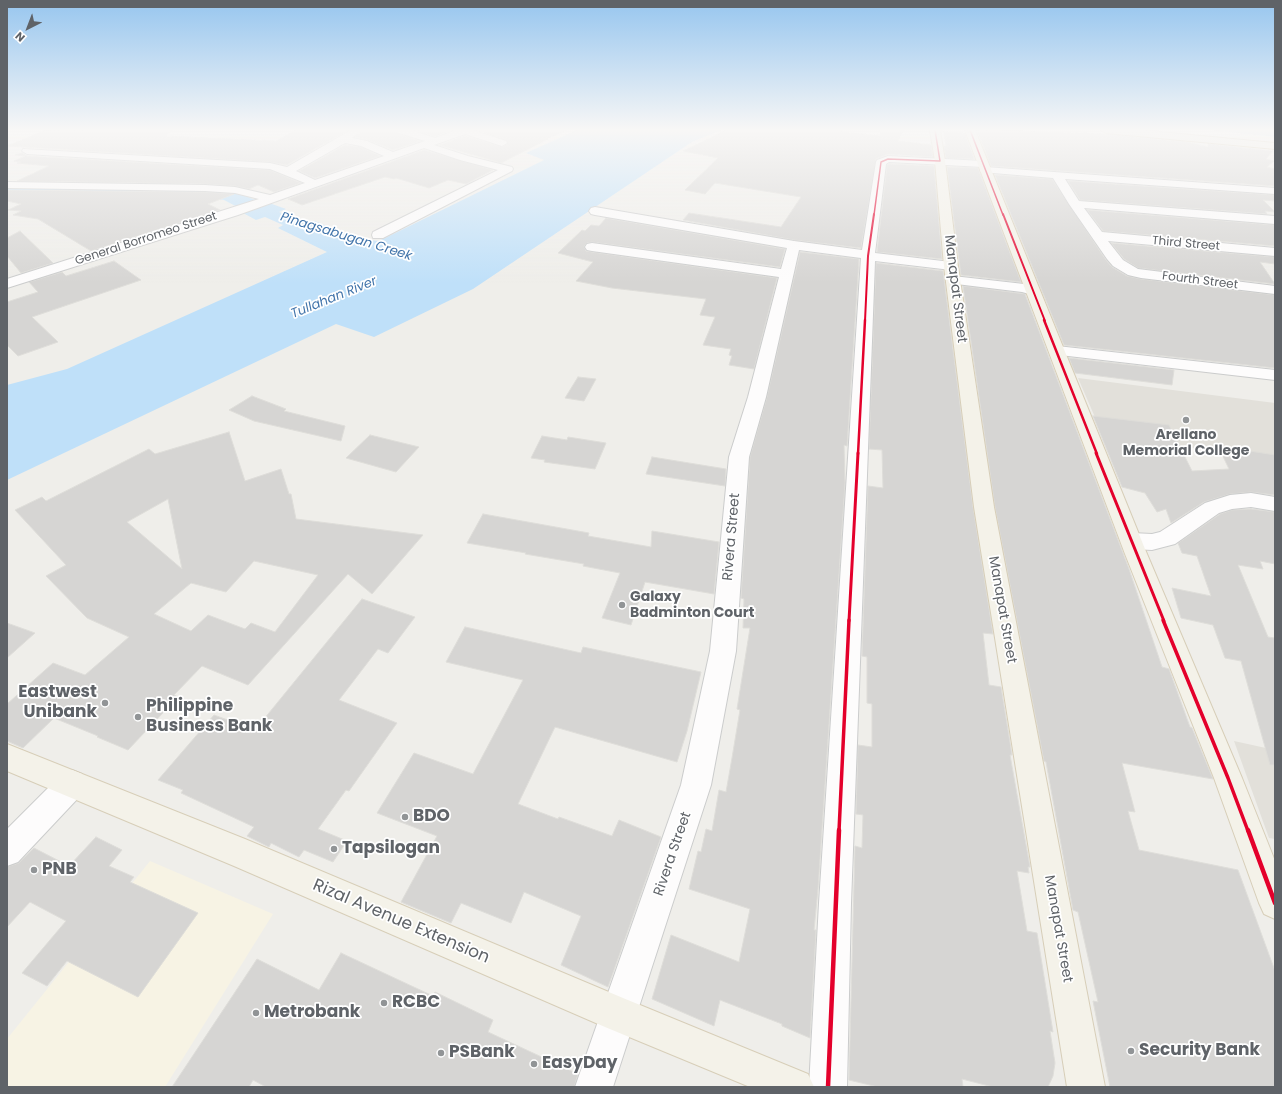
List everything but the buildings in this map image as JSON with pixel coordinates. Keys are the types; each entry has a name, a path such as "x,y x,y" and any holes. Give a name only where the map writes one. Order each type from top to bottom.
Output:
{"main road":[{"name":"Manapat Street","path":"942,181 952,273 985,513 1086,1087"},
{"path":"990,181 1132,541 1207,725 1275,903"},
{"name":"Rizal Avenue Extension","path":"7,757 238,852 618,1014 795,1087"}],"street":[{"path":"307,181 314,184"},
{"name":"General Borromeo Street","path":"7,284 238,210 322,181"},
{"path":"378,235 484,181"},
{"path":"828,1087 835,903 868,256 879,181"},
{"path":"1061,181 1098,236"},
{"path":"1139,181 1275,191"},
{"path":"7,185 205,188 235,190 265,201"},
{"path":"7,195 123,198"},
{"path":"162,198 196,199"},
{"path":"219,204 238,210"},
{"path":"1075,204 1275,220"},
{"path":"595,211 868,256 1033,291"},
{"name":"Third Street","path":"1098,236 1275,252"},
{"name":"Fourth Street","path":"1098,236 1118,263 1141,274 1275,290"},
{"name":"Rivera Street","path":"594,1087 696,785 723,651 739,457 757,397 794,245"},
{"path":"592,247 788,274"},
{"path":"1057,351 1275,375"},
{"path":"1132,541 1152,542 1167,538 1212,508 1230,502 1250,500 1275,504"},
{"path":"7,851 72,784"}],"shaded area":[{"name":"Arellano Memorial College","path":"1078,378 1275,403 1275,457 1104,438"},
{"path":"1234,741 1275,750 1275,839 1269,838"},
{"path":"150,861 273,914 165,1087 7,1087 7,1039"}],"water":[{"path":"501,181 634,181 473,289 374,337 336,324 7,480 7,385 67,369 327,252 278,228 283,225 265,217 256,220 243,213 245,211 224,200 204,197 7,193 7,187 203,189 230,192 286,209 279,212 306,222 315,221 358,239 379,241"}],"transit line":[{"path":"828,1087 835,903 868,256 878,181"},
{"path":"990,181 1136,554 1228,778 1275,903"}],"place":[{"name":"Arellano Memorial College","path":"1186,420"},
{"name":"Galaxy Badminton Court","path":"622,605"},
{"name":"Eastwest Unibank","path":"105,703"},
{"name":"Philippine Business Bank","path":"138,717"},
{"name":"BDO","path":"405,817"},
{"name":"Tapsilogan","path":"334,849"},
{"name":"PNB","path":"34,870"},
{"name":"RCBC","path":"384,1003"},
{"name":"Metrobank","path":"256,1013"},
{"name":"Security Bank","path":"1131,1051"},
{"name":"PSBank","path":"441,1053"},
{"name":"EasyDay","path":"534,1064"}],"water label":[{"name":"Pinagsabugan Creek","path":"346,237"},
{"name":"Tullahan River","path":"334,298"}]}
